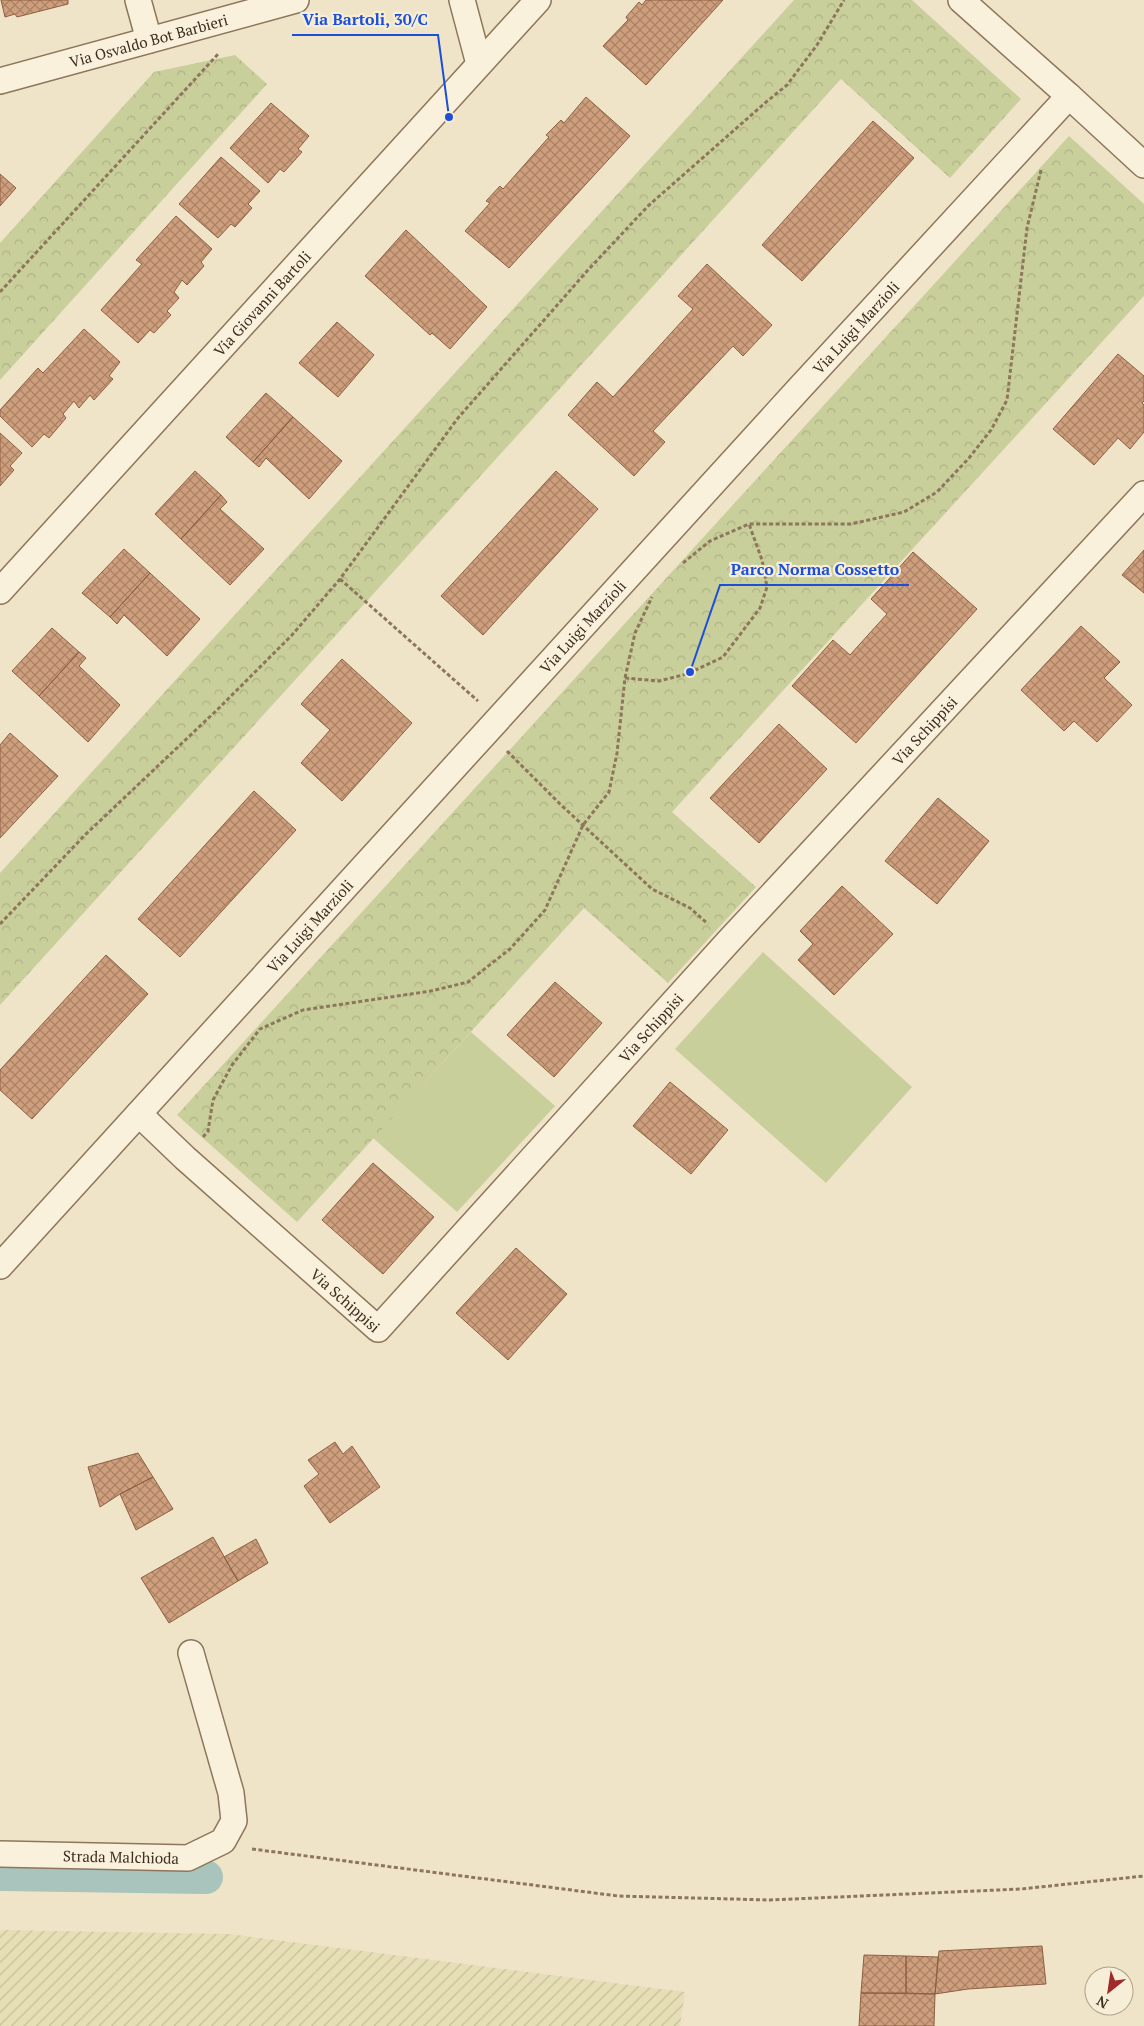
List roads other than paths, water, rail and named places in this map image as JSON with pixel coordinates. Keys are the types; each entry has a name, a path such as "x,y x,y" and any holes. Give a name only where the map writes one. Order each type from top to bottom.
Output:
{"street":[{"path":"138,0 148,40"},
{"name":"Via Osvaldo Bot Barbieri","path":"0,81 296,0"},
{"path":"462,0 479,64"},
{"name":"Via Giovanni Bartoli","path":"0,591 538,0"},
{"path":"961,0 1144,165"},
{"name":"Via Luigi Marzioli","path":"0,1266 1069,96"},
{"name":"Via Schippisi","path":"139,1114 185,1158 378,1330 728,942 1144,494"},
{"name":"Strada Malchioda","path":"0,1854 188,1858 223,1841 234,1822 231,1793 191,1653"}],"waterway":[{"path":"0,1874 206,1877"}],"place":[{"name":"Via Bartoli, 30/C","path":"449,117"},
{"name":"Parco Norma Cossetto","path":"690,672"}]}
